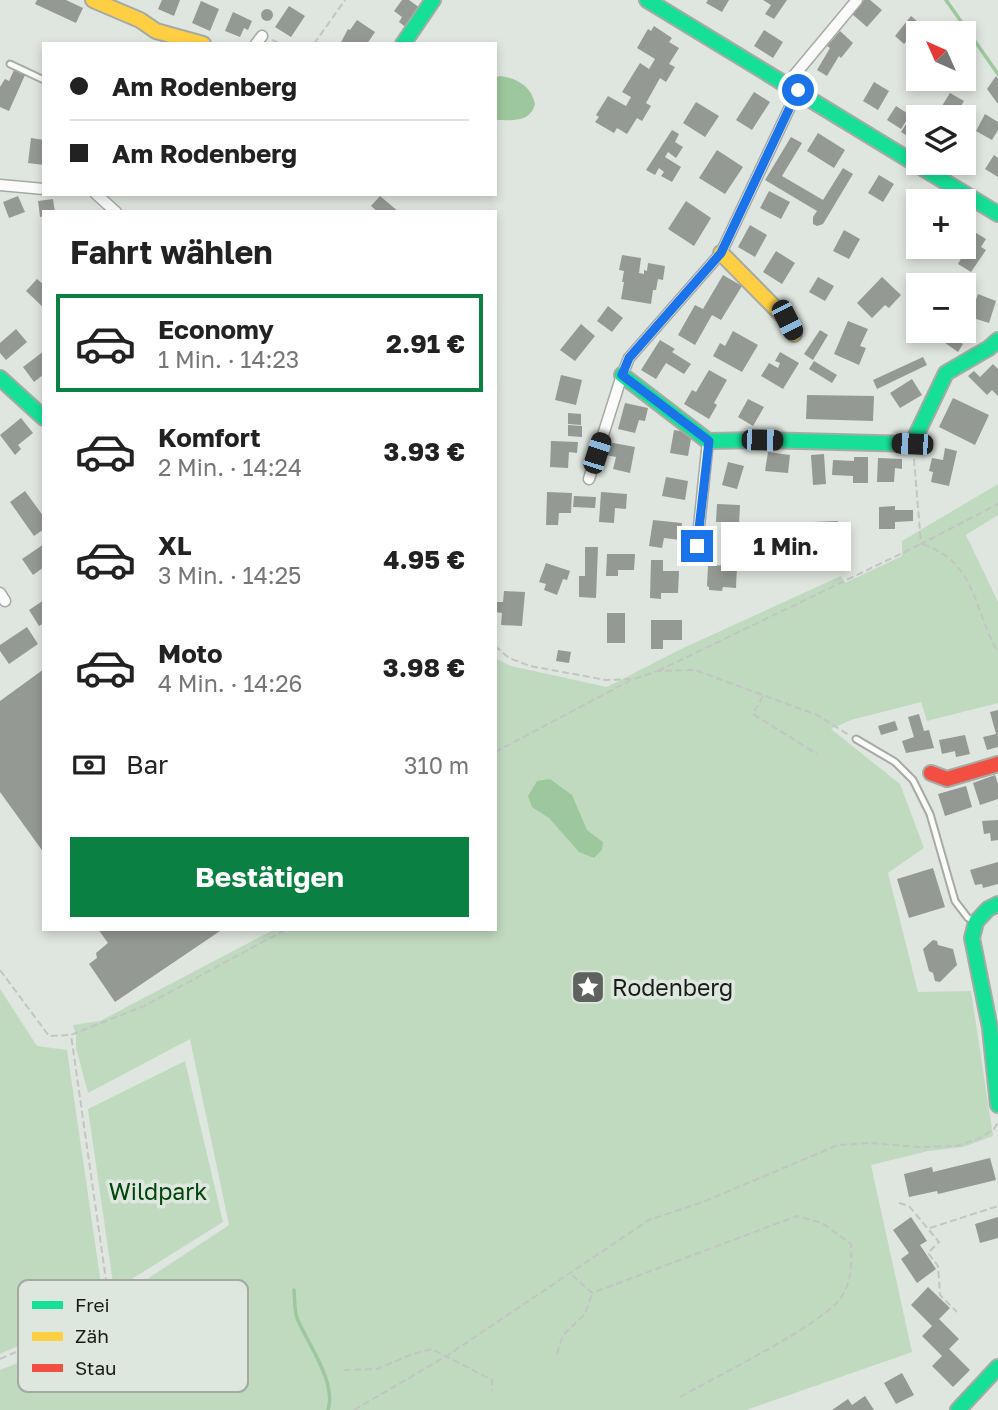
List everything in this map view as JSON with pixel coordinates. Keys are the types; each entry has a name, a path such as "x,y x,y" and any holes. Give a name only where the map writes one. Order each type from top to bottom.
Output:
{"street":[{"path":"93,0 140,20 154,37 189,42"},
{"path":"404,42 433,0"},
{"path":"647,0 998,214"},
{"path":"589,479 629,358 721,253 792,87 857,0"},
{"path":"0,185 42,189"},
{"path":"721,253 787,320 794,334"},
{"path":"622,375 709,441 912,444 946,373 998,340"},
{"path":"0,378 42,416"},
{"path":"697,546 709,441"},
{"path":"931,773 947,779 998,764"},
{"path":"998,904 988,909 976,922 972,937 990,1028 998,1105"},
{"path":"958,1410 998,1367"}],"lane":[{"path":"10,64 42,79"},
{"path":"856,739 895,762 913,780 930,814 955,901 968,918 976,922"}],"path":[{"path":"315,42 345,0"},
{"path":"912,444 921,544"},
{"path":"497,751 634,679 658,671 998,504"},
{"path":"921,544 930,546 954,561 973,589 998,652"},
{"path":"497,648 509,658 530,666 606,680 634,679"},
{"path":"658,671 695,670 817,715 856,739"},
{"path":"763,695 752,713 817,754"},
{"path":"0,970 49,1036 71,1035 144,1006 283,931"},
{"path":"71,1035 106,1280"},
{"path":"354,1410 445,1357 649,1220 703,1202 838,1145 870,1143 919,1147 957,1146 980,1138 994,1129 998,1122"},
{"path":"899,1203 909,1206 939,1242 928,1253 938,1266 940,1295 957,1312"},
{"path":"929,1228 998,1206"},
{"path":"592,1293 797,1216 822,1223 850,1244 853,1270 841,1299 814,1323 680,1397"},
{"path":"571,1274 592,1293"},
{"path":"557,1354 563,1335 585,1314 592,1293"},
{"path":"344,1370 377,1369 410,1354 432,1349 492,1380 492,1391"},
{"path":"0,1359 18,1351"}],"green space":[{"path":"998,484 998,515 966,535 998,602 998,703 927,721 921,702 851,720 831,729 900,784 924,848 888,873 918,992 971,991 993,1136 963,1147 928,1151 871,1165 912,1352 746,1410 0,1410 0,1370 18,1363 18,1392 248,1392 248,1280 146,1280 229,1225 190,1039 88,1093 73,1025 100,1021 271,931 497,931 497,659 511,666 607,687 681,649 841,576 845,583 902,556 902,541"},
{"path":"0,989 37,1046 67,1050 100,1280 18,1280 18,1346 0,1354"},
{"name":"Wildpark","path":"185,1061 223,1222 130,1280 113,1280 88,1109"}],"shaded area":[{"path":"497,77 513,79 527,88 535,104 529,115 514,120 497,120"},
{"path":"550,779 572,795 587,830 603,842 602,850 594,858 579,852 549,818 532,807 528,796 537,781"}],"building":[{"path":"37,0 66,0 83,8 76,23 35,4"},
{"path":"162,0 180,0 174,16 158,9"},
{"path":"402,0 409,0 420,8 407,28 399,22 402,17 394,11"},
{"path":"708,0 729,0 722,12 706,3"},
{"path":"763,0 787,0 774,19 765,14 771,5"},
{"path":"864,0 870,0 882,10 867,27 852,14"},
{"path":"201,1 219,9 210,31 192,23"},
{"path":"289,6 305,16 291,37 275,27"},
{"path":"267,9 273,15 267,21 261,15"},
{"path":"233,12 252,21 248,30 244,28 240,37 225,31"},
{"path":"357,20 375,32 368,42 341,42 348,29 350,30"},
{"path":"906,22 906,42 904,44 895,36"},
{"path":"654,26 672,38 669,42 679,48 669,64 675,67 666,82 660,78 646,103 651,106 642,121 637,118 627,134 617,128 614,133 595,122 599,117 596,115 608,96 626,106 631,97 622,92 640,63 649,69 655,59 637,48 648,29 651,31"},
{"path":"764,30 783,42 773,58 754,46"},
{"path":"840,31 853,43 841,58 839,56 827,76 817,70 830,48 827,46"},
{"path":"14,70 25,75 9,111 0,107 0,87 5,79 9,81"},
{"path":"996,76 998,79 998,104 987,89"},
{"path":"874,82 889,91 878,110 863,101"},
{"path":"754,92 770,102 752,130 736,120"},
{"path":"950,93 964,101 962,105 943,105"},
{"path":"696,102 719,116 705,137 683,123"},
{"path":"896,106 906,112 906,121 901,129 887,120"},
{"path":"985,114 998,122 998,130 992,140 976,131"},
{"path":"672,130 679,134 675,142 683,147 676,158 668,152 665,157 681,167 672,182 661,176 664,172 659,168 655,175 646,170"},
{"path":"818,133 845,150 834,168 807,151"},
{"path":"791,137 802,143 782,176 823,200 843,168 853,174 823,224 817,226 813,224 813,217 817,211 765,180"},
{"path":"31,138 42,140 42,165 28,163"},
{"path":"717,150 743,167 725,194 699,178"},
{"path":"994,155 998,158 998,177 985,169"},
{"path":"879,175 894,184 883,202 868,193"},
{"path":"769,191 790,202 781,219 760,208"},
{"path":"18,196 25,212 9,218 3,202"},
{"path":"380,196 397,210 376,210 371,206"},
{"path":"53,199 55,210 42,210 40,217 38,201"},
{"path":"686,201 711,218 694,246 668,229"},
{"path":"750,225 767,235 755,257 738,247"},
{"path":"844,230 860,239 849,259 833,251"},
{"path":"976,233 986,239 981,247 986,250 971,272 958,264 961,259 976,259"},
{"path":"776,251 795,263 782,284 763,272"},
{"path":"622,255 641,258 639,273 644,274 644,270 647,271 648,263 665,266 663,280 658,279 656,290 653,290 651,304 621,299 624,271 619,270"},
{"path":"723,275 742,286 721,320 712,315 695,345 678,335 695,305 703,309"},
{"path":"818,277 834,286 825,301 809,292"},
{"path":"882,277 901,295 889,308 885,305 872,318 857,303"},
{"path":"37,279 42,283 42,306 26,291"},
{"path":"978,294 996,301 989,323 976,319"},
{"path":"608,306 623,318 612,332 597,321"},
{"path":"848,321 868,329 860,346 866,348 859,365 834,354"},
{"path":"581,324 595,336 575,361 560,350"},
{"path":"16,329 27,342 6,360 0,353 0,343"},
{"path":"820,330 828,335 813,360 804,354"},
{"path":"733,331 758,345 742,372 713,356 720,343 725,346"},
{"path":"660,340 675,349 672,352 691,364 684,374 666,363 656,379 641,370"},
{"path":"945,343 962,343 958,352"},
{"path":"780,352 799,363 783,389 761,376 769,363 778,368 780,363 775,361"},
{"path":"42,353 42,376 34,382 23,367"},
{"path":"923,357 927,365 877,389 873,380"},
{"path":"814,361 837,375 832,383 809,369"},
{"path":"993,364 998,369 998,396 992,390 987,395 968,376 974,371 980,377"},
{"path":"709,370 727,380 714,403 717,405 709,419 684,404 692,390 696,392"},
{"path":"561,375 582,380 576,405 555,400"},
{"path":"912,379 922,395 900,408 890,393"},
{"path":"807,395 874,396 873,421 806,419"},
{"path":"953,398 989,415 975,445 939,427"},
{"path":"748,399 764,407 753,426 738,417"},
{"path":"625,403 648,408 645,421 639,420 635,433 618,429"},
{"path":"568,413 581,414 581,425 568,424"},
{"path":"21,418 33,433 18,445 21,449 15,455 0,435"},
{"path":"568,425 582,426 582,437 568,436"},
{"path":"674,430 692,433 688,456 670,453"},
{"path":"551,441 578,442 577,453 569,452 568,468 550,467"},
{"path":"608,442 635,447 630,473 613,469 616,457 606,455"},
{"path":"945,448 957,451 949,486 931,482 933,472 929,471 932,458 943,460"},
{"path":"768,452 790,455 788,473 765,471"},
{"path":"824,454 826,484 813,485 811,455"},
{"path":"854,457 868,457 868,483 853,483 853,476 832,475 833,460 854,461"},
{"path":"878,458 902,459 902,469 895,468 894,482 877,482"},
{"path":"728,462 744,466 737,489 722,485"},
{"path":"666,477 688,481 685,500 662,496"},
{"path":"25,491 42,514 42,530 34,536 10,502"},
{"path":"547,492 572,493 571,513 559,513 558,525 546,525"},
{"path":"601,492 627,494 626,509 615,508 614,523 599,522"},
{"path":"574,496 596,497 595,508 573,507"},
{"path":"717,504 740,505 738,543 721,542 722,522 716,522"},
{"path":"895,506 895,510 913,510 913,521 895,522 895,529 879,529 879,507"},
{"path":"653,520 682,523 680,540 664,538 662,548 649,546"},
{"path":"838,521 840,554 815,555 813,522"},
{"path":"42,545 42,568 33,575 22,559"},
{"path":"585,547 598,547 596,598 579,597 579,576 585,576"},
{"path":"607,554 635,554 634,570 618,570 618,576 606,576"},
{"path":"651,560 663,560 663,571 679,571 678,593 661,593 661,599 650,598"},
{"path":"546,563 570,571 567,580 563,579 557,595 544,590 546,584 539,582"},
{"path":"708,565 737,566 736,588 709,590"},
{"path":"504,591 525,592 522,626 501,625 502,613 497,612 497,602 503,602"},
{"path":"42,601 42,624 39,626 29,610"},
{"path":"607,613 625,613 625,643 607,643"},
{"path":"651,620 682,620 682,640 663,640 663,649 651,649"},
{"path":"27,627 38,644 9,664 0,651 0,645"},
{"path":"558,650 571,652 569,663 556,661"},
{"path":"42,670 42,850 0,792 0,701"},
{"path":"998,710 998,747 987,750 983,737 996,734 990,712"},
{"path":"919,714 924,731 929,730 934,748 906,753 902,741 914,737 908,717"},
{"path":"895,721 898,730 881,735 878,726"},
{"path":"965,735 970,754 956,757 955,751 942,754 939,740"},
{"path":"995,775 998,799 980,805 973,783"},
{"path":"966,786 972,807 945,816 938,794"},
{"path":"998,820 998,840 991,841 990,833 984,834 982,821"},
{"path":"998,862 998,884 983,888 982,884 975,885 970,870"},
{"path":"933,868 945,907 909,918 897,879"},
{"path":"99,931 220,931 115,1002 89,964 97,958 96,953 108,943"},
{"path":"933,940 937,941 938,945 953,949 957,965 940,982 935,981 933,973 929,971 923,949"},
{"path":"990,1158 996,1180 938,1194 937,1191 909,1197 904,1174 932,1167 933,1172"},
{"path":"911,1217 927,1241 920,1245 936,1269 917,1283 901,1259 909,1253 893,1230"},
{"path":"998,1217 998,1238 980,1243 975,1224"},
{"path":"928,1287 950,1308 939,1319 959,1339 949,1349 970,1370 953,1387 932,1366 942,1356 922,1336 932,1326 911,1305"},
{"path":"902,1373 914,1395 896,1404 884,1383"},
{"path":"865,1396 874,1410 832,1410 848,1399 852,1405"}],"waterway":[{"path":"946,0 998,74"},
{"path":"294,1290 297,1318 325,1375 330,1399 328,1410"}],"traffic: fast":[{"path":"404,42 433,0"},
{"path":"647,0 998,214"},
{"path":"622,375 708,441 912,444 946,373 998,340"},
{"path":"0,378 42,416"},
{"path":"998,904 988,909 976,922 972,938 990,1028 998,1105"},
{"path":"958,1410 998,1367"}],"traffic: slow":[{"path":"93,0 140,20 156,31 196,42"},
{"path":"721,253 787,320 794,334"}],"traffic: jam":[{"path":"931,773 947,779 998,764"}],"place":[{"name":"Rodenberg","path":"588,987"}],"route":[{"path":"697,546 709,441 622,375 629,358 721,253 798,90"}]}
